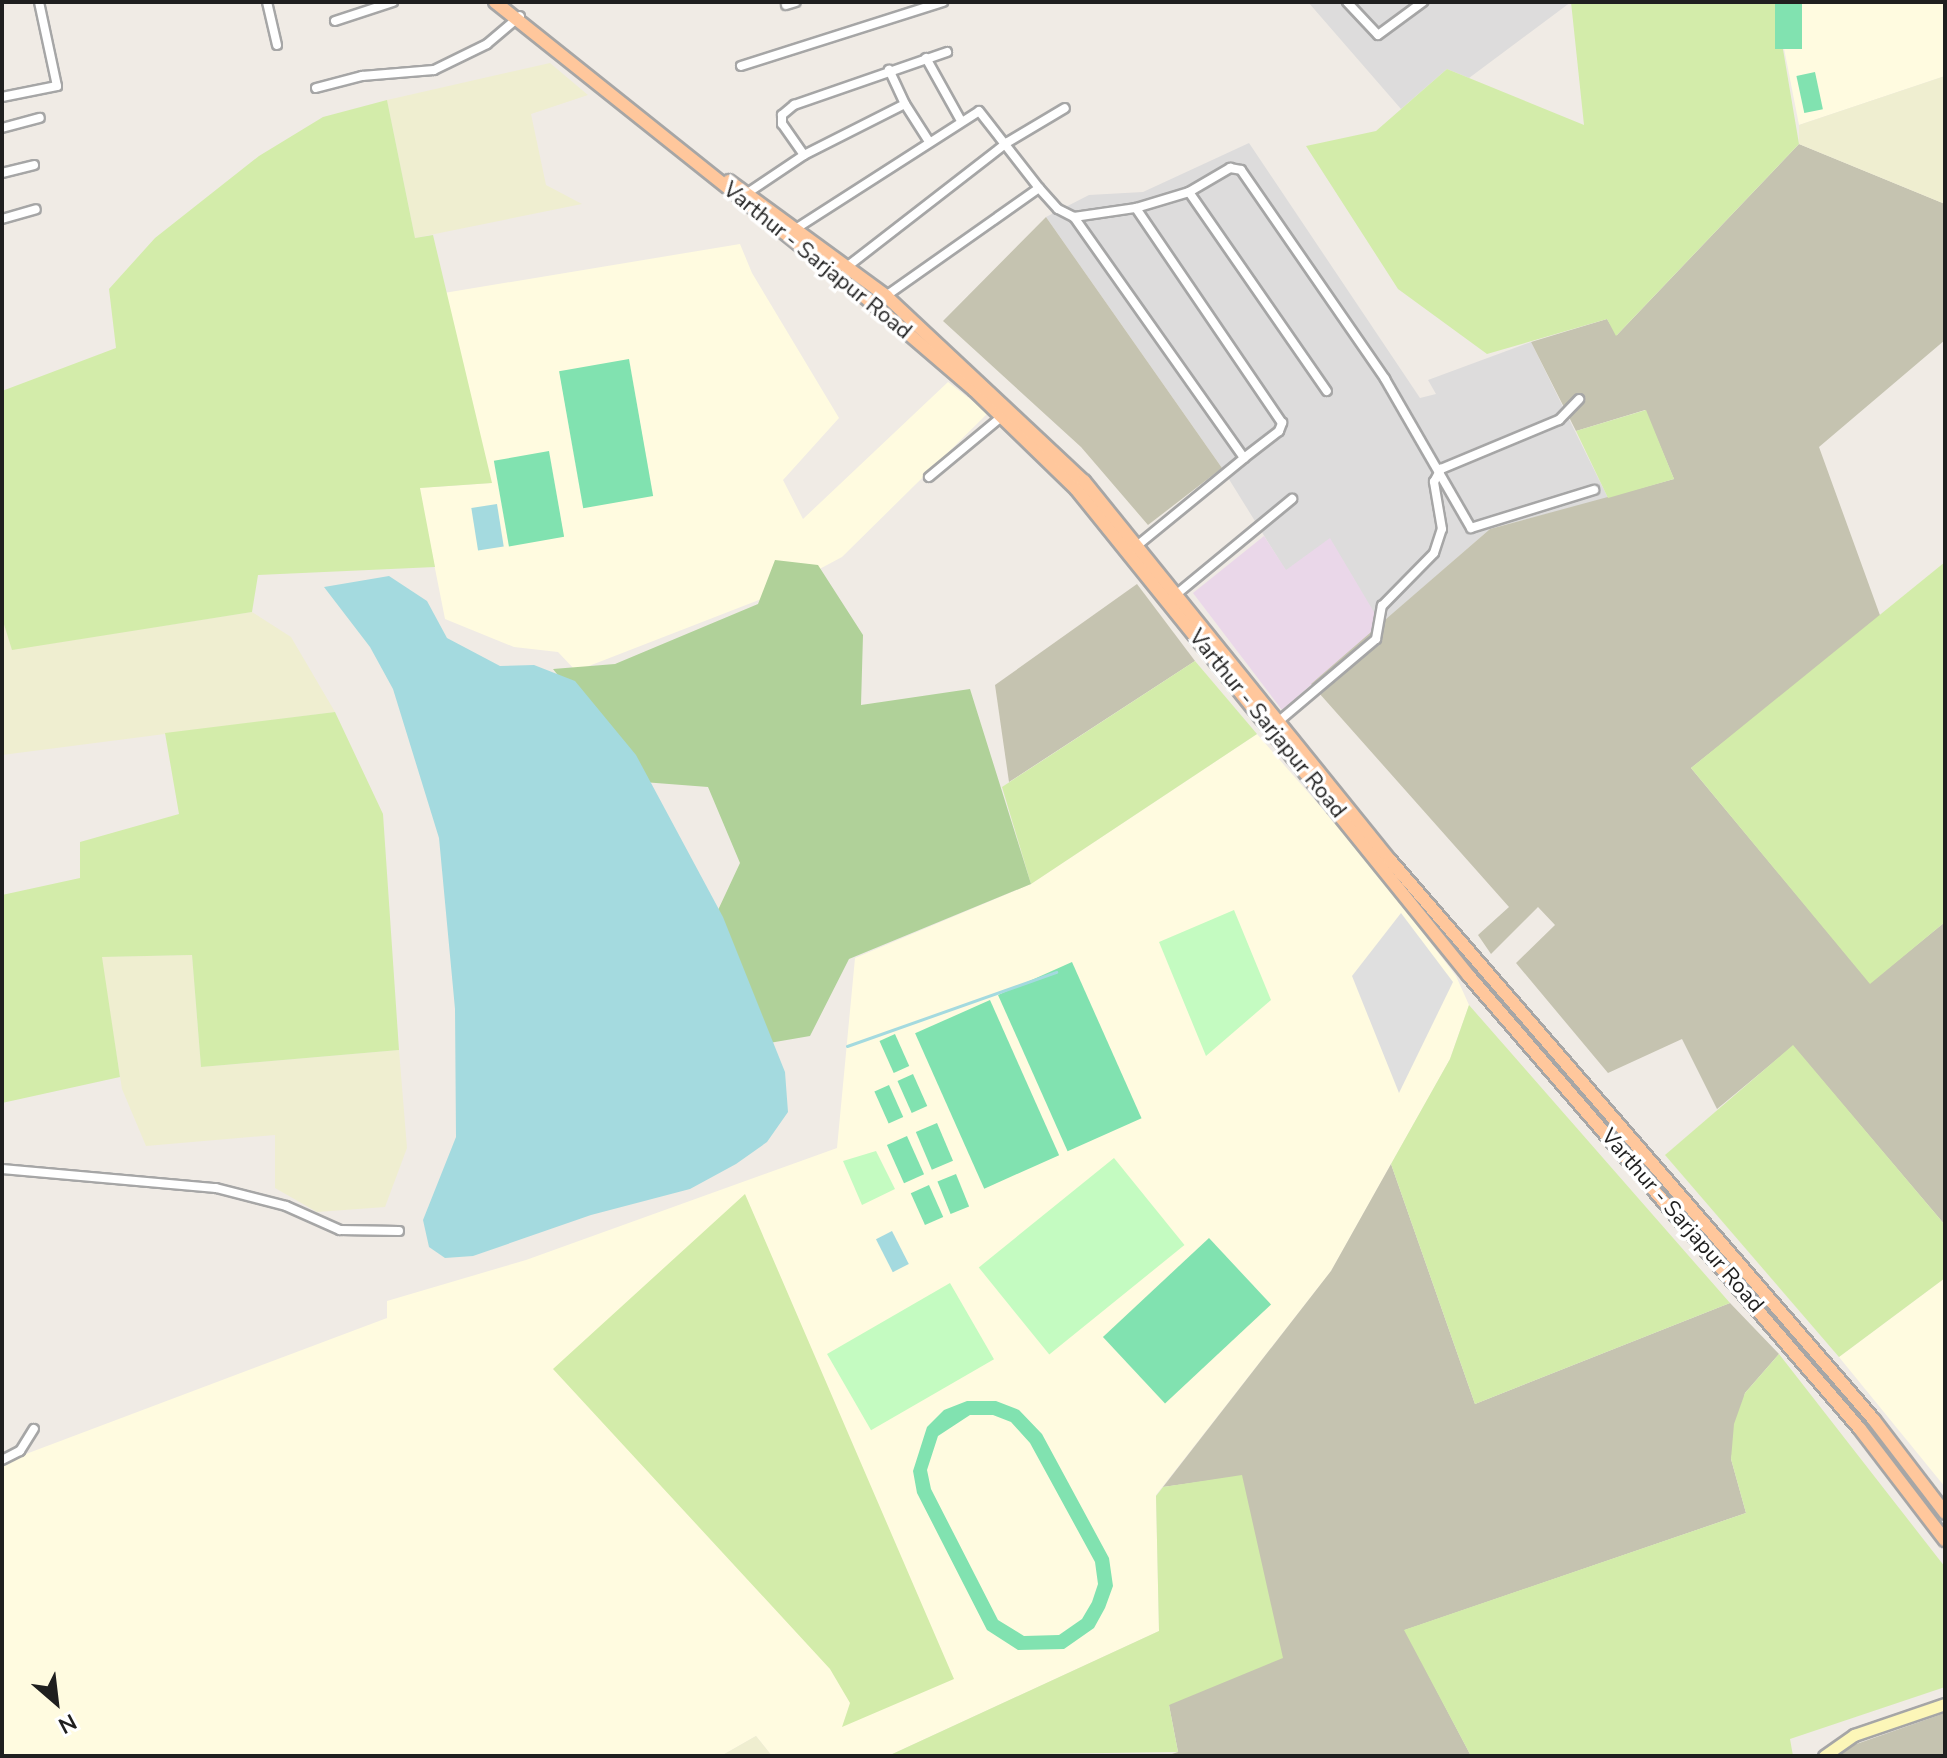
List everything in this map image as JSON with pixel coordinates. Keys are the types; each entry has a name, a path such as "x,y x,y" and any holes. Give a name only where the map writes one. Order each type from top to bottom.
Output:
{"main road":[{"name":"Varthur - Sarjapur Road","path":"495,2 746,194 797,228 886,296 1006,412 1178,593 1479,965 1874,1420 1945,1513"},
{"name":"Varthur - Sarjapur Road","path":"504,2 518,18 1006,412"},
{"name":"Varthur - Sarjapur Road","path":"1134,548 1469,976 1860,1429 1945,1540"}],"street":[{"path":"2,97 57,86 39,2"},
{"path":"267,2 277,45"},
{"path":"335,21 393,2"},
{"path":"786,5 796,2"},
{"path":"907,2 909,14"},
{"path":"741,66 943,2"},
{"path":"1347,2 1378,35 1423,2"},
{"path":"316,88 362,76 434,70 487,44 518,18"},
{"path":"804,155 782,124 784,112 889,70 947,52"},
{"path":"926,58 960,119"},
{"path":"889,70 905,104 928,140"},
{"path":"746,194 804,155 905,104"},
{"path":"848,266 1008,142 1065,108"},
{"path":"797,228 960,119 979,111 1008,142 1039,188 1058,209 1074,217 1244,458"},
{"path":"2,128 40,118"},
{"path":"2,173 34,165"},
{"path":"1074,217 1136,208 1189,192 1230,168 1241,170 1385,379 1471,528 1594,490"},
{"path":"886,296 1039,188"},
{"path":"1189,192 1327,391"},
{"path":"1134,548 1279,431 1282,423 1136,208"},
{"path":"2,219 36,209"},
{"path":"1279,721 1376,639 1382,606 1434,553 1443,519 1434,487 1439,471 1559,420 1579,399"},
{"path":"929,477 1006,412"},
{"path":"1178,593 1292,499"},
{"path":"2,1169 216,1188 286,1206 340,1230 399,1231"},
{"path":"2,1460 20,1451 34,1429"},
{"path":"1824,1756 1854,1735 1945,1704"}],"shaded area":[{"path":"1308,2 1571,2 1469,78 1447,69 1401,109"},
{"path":"1775,2 1945,2 1945,76 1799,125"},
{"path":"1249,143 1420,398 1436,394 1428,380 1531,342 1608,498 1490,529 1381,624 1286,571 1222,468 1046,217 1089,195 1143,192"},
{"path":"1799,144 1945,204 1945,340 1819,447 1881,618 1691,768 1870,983 1945,922 1945,1225 1793,1046 1717,1109 1682,1039 1608,1073 1516,963 1555,925 1538,907 1491,954 1478,935 1509,907 1311,684 1490,529 1674,479 1645,410 1576,431 1531,342 1607,319 1617,335"},
{"path":"1046,217 1222,468 1148,525 1081,447 943,321"},
{"path":"740,244 752,273 839,418 783,480 803,519 948,382 988,413 842,557 769,596 576,671 558,652 514,647 445,619 419,488 491,483 444,293"},
{"path":"1264,536 1286,570 1330,538 1381,624 1282,710 1193,593"},
{"path":"1137,584 1195,661 1009,782 995,685"},
{"path":"1257,734 1362,854 1456,976 1469,1005 1450,1059 1331,1271 1156,1495 1159,1631 888,1756 772,1756 756,1736 721,1756 2,1756 2,1463 387,1318 387,1301 526,1260 837,1148 855,958 1031,884"},
{"path":"1401,913 1453,982 1399,1093 1352,976"},
{"path":"1391,1164 1475,1404 1730,1303 1779,1354 1745,1393 1731,1459 1746,1513 1405,1630 1471,1756 1166,1756 1178,1752 1169,1705 1242,1476 1163,1487 1331,1271"},
{"path":"1945,1278 1945,1487 1839,1357"},
{"path":"1945,1713 1945,1756 1838,1756 1845,1748"}],"green space":[{"path":"1571,2 1775,2 1799,144 1616,336 1607,319 1487,354 1398,289 1306,146 1376,131 1447,69 1584,125"},
{"path":"1775,2 1802,2 1802,49 1775,49"},
{"path":"550,63 588,95 531,114 546,185 582,204 415,238 387,100"},
{"path":"1815,72 1823,109 1804,113 1796,76"},
{"path":"1945,76 1945,204 1799,144 1799,125"},
{"path":"387,100 415,238 433,235 492,483 420,488 435,567 258,575 252,612 12,650 2,618 2,391 116,348 109,289 155,238 259,156 323,117"},
{"path":"629,359 653,496 583,508 559,371"},
{"path":"1646,410 1674,479 1608,498 1576,431"},
{"path":"549,451 564,537 509,546 494,461"},
{"path":"775,560 818,565 863,635 861,705 970,689 1031,884 849,959 810,1036 757,1045 697,955 740,863 708,787 643,782 553,669 615,664 758,604"},
{"path":"1945,562 1945,922 1870,984 1691,768"},
{"path":"252,612 291,637 335,712 2,755 2,618 13,649"},
{"path":"1195,661 1257,734 1031,884 1002,787"},
{"path":"335,712 383,814 399,1050 201,1067 192,955 102,957 120,1077 2,1103 2,895 80,878 80,842 179,814 165,733"},
{"path":"1234,910 1271,1000 1206,1056 1159,942"},
{"path":"192,955 201,1067 399,1050 407,1148 385,1207 317,1212 275,1188 275,1135 146,1146 122,1089 101,957"},
{"path":"1072,962 1142,1118 1068,1151 998,995"},
{"path":"990,1000 1059,1155 984,1189 915,1033"},
{"path":"1469,1005 1730,1303 1475,1404 1391,1164 1450,1059"},
{"path":"895,1034 909,1066 894,1073 879,1041"},
{"path":"1793,1045 1945,1225 1945,1278 1839,1357 1665,1155"},
{"path":"913,1074 927,1106 912,1113 897,1081"},
{"path":"889,1085 903,1117 889,1123 874,1092"},
{"path":"937,1123 953,1161 932,1170 916,1132"},
{"path":"907,1136 924,1174 904,1183 887,1145"},
{"path":"876,1151 895,1189 862,1205 843,1161"},
{"path":"1114,1158 1184,1245 1049,1355 979,1268"},
{"path":"956,1174 969,1206 951,1214 937,1181"},
{"path":"929,1185 943,1217 925,1225 911,1193"},
{"path":"745,1194 954,1679 842,1727 850,1703 830,1669 553,1369"},
{"path":"1209,1238 1271,1305 1165,1403 1103,1337"},
{"path":"950,1283 994,1359 871,1430 827,1354"},
{"path":"1779,1354 1945,1567 1945,1687 1790,1739 1793,1756 1471,1756 1404,1630 1746,1513 1731,1459 1734,1424 1745,1393"},
{"path":"967,1401 996,1401 1019,1410 1042,1434 1109,1558 1113,1586 1105,1608 1094,1628 1064,1649 1018,1650 987,1630 917,1493 913,1471 927,1427 944,1410","holes":["970,1415 993,1415 1011,1422 1030,1443 1095,1562 1098,1584 1092,1602 1082,1619 1059,1635 1024,1636 998,1620 931,1489 927,1470 938,1436"]},
{"path":"1242,1475 1283,1658 1169,1705 1178,1752 888,1756 1159,1631 1156,1496 1163,1487"},
{"path":"756,1736 772,1756 721,1756"}],"water":[{"path":"497,504 504,546 478,551 471,508"},
{"path":"389,576 427,601 447,638 500,666 534,665 575,681 636,755 723,917 785,1072 788,1112 767,1142 736,1164 690,1189 591,1215 473,1256 445,1258 429,1247 423,1220 456,1137 455,1009 439,838 393,689 370,647 324,587"},
{"path":"892,1231 909,1264 893,1272 876,1239"}],"waterway":[{"path":"847,1046 1056,972"}]}
